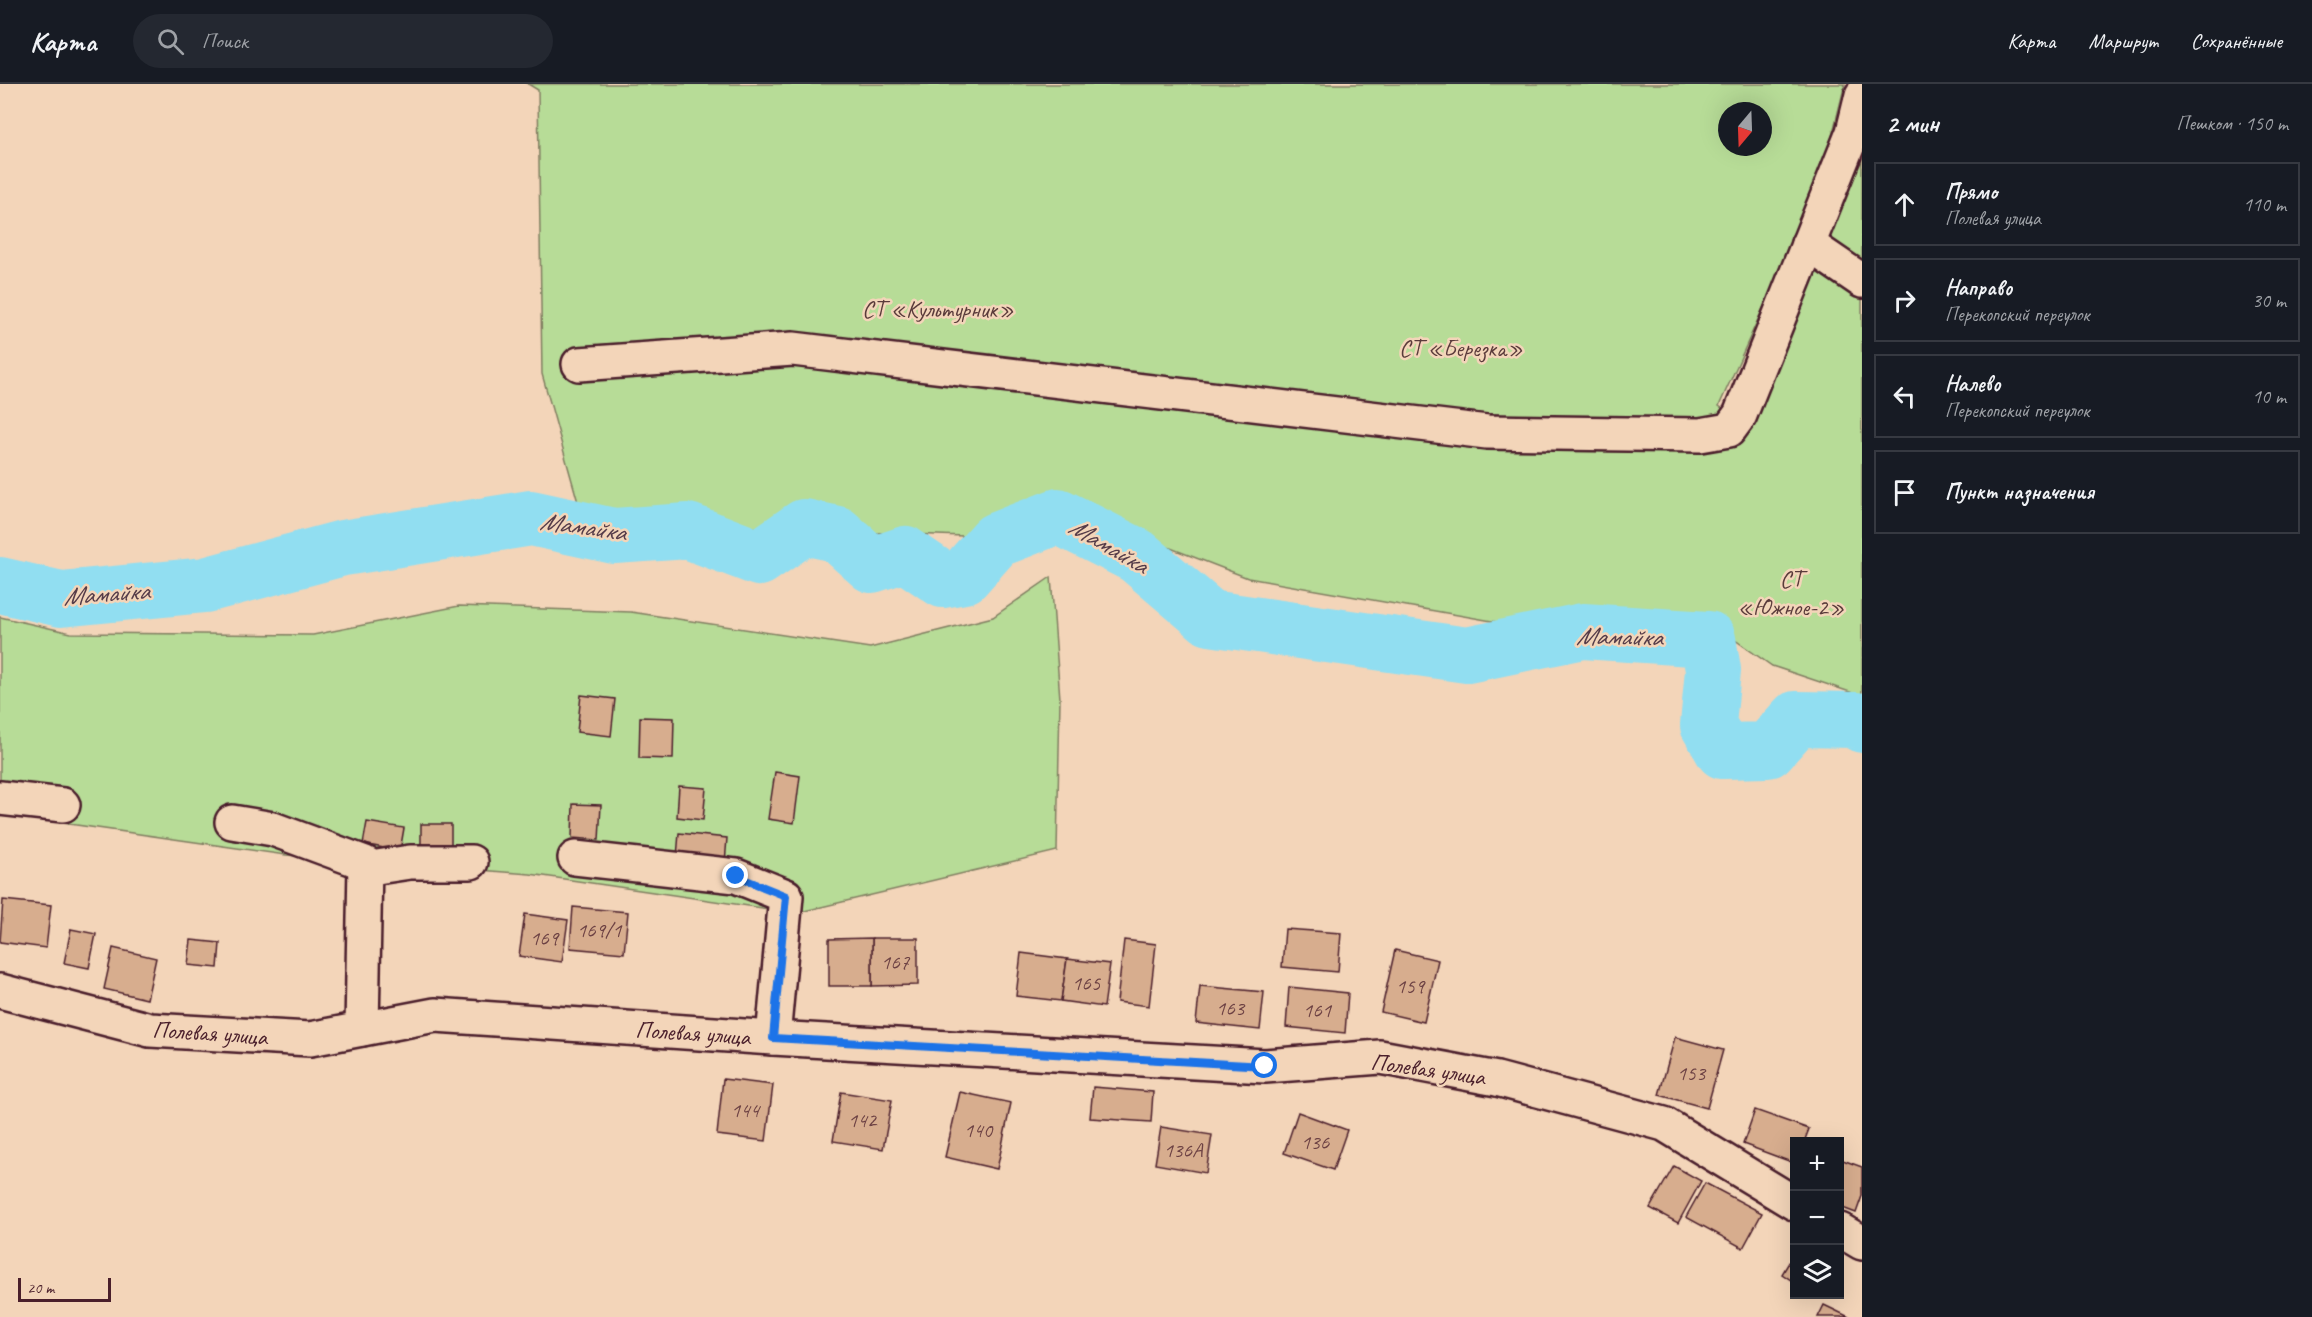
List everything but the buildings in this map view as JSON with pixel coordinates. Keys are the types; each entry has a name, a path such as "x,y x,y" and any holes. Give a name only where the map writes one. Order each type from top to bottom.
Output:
{"street":[{"path":"579,364 793,349 1487,432 1700,435 1729,430 1740,415 1853,132 1862,95"},
{"path":"1808,244 1862,281"},
{"path":"0,798 63,805"},
{"path":"232,822 273,829 365,863 362,1029"},
{"path":"575,858 736,876 786,896 773,1038"},
{"path":"364,869 410,862 471,862"},
{"name":"Полевая улица","path":"0,991 150,1030 310,1040 435,1015 773,1038 1265,1066 1380,1057 1497,1079 1664,1125 1790,1201"},
{"path":"1844,1233 1862,1243"}],"green space":[{"path":"528,84 1845,84 1822,177 1719,406 1749,426 1862,138 1862,696 1772,666 1711,623 1509,624 1248,578 1067,508 964,536 774,529 581,513 542,374 538,90"},
{"path":"1051,577 1060,699 1057,851 796,913 530,874 286,855 0,814 0,617 71,633 313,635 459,606 631,612 870,648 993,617"}],"waterway":[{"name":"Мамайка","path":"0,585 61,599 205,585 343,548 531,518 614,536 688,531 759,558 804,527 837,534 872,565 905,554 943,580 964,576 996,540 1058,516 1137,556 1210,618 1467,655 1583,631 1708,639 1713,670 1708,725 1723,751 1768,750 1796,719 1857,720 1862,725"}],"route":[{"path":"736,876 786,896 773,1038 1265,1066"}],"park label":[{"name":"СТ «Культурник»","path":"938,309"},
{"name":"СТ «Березка»","path":"1461,348"},
{"name":"СТ «Южное-2»","path":"1791,593"}]}
